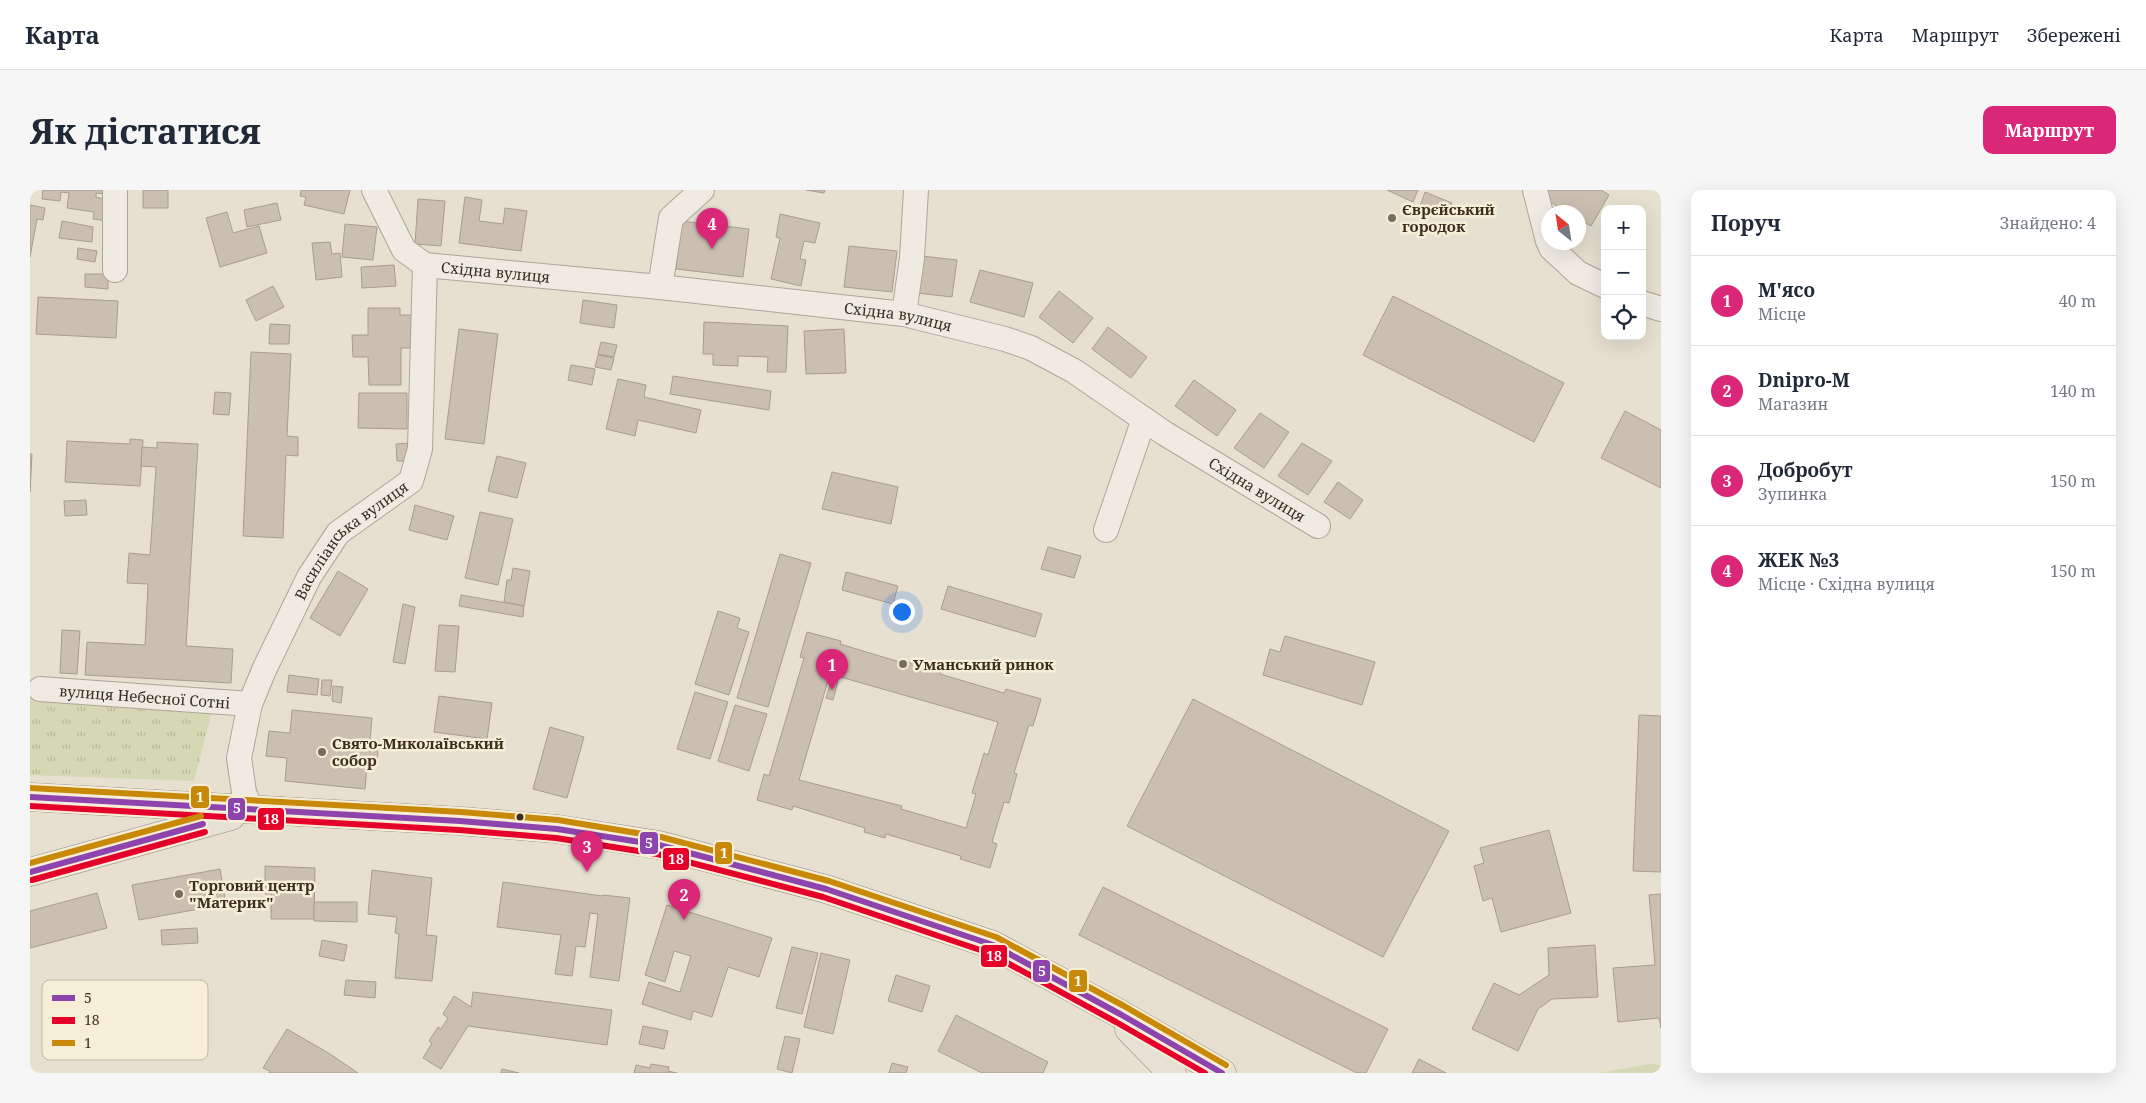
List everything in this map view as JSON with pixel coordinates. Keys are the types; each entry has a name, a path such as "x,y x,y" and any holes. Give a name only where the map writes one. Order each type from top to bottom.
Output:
{"main road":[{"path":"30,797 460,821 557,829 659,845 826,889 968,935 993,945 1108,1007 1222,1073"},
{"path":"115,802 133,843"},
{"path":"30,872 252,810"},
{"path":"1108,1007 1172,1073"}],"street":[{"path":"115,190 115,270"},
{"path":"374,190 404,250 425,266"},
{"path":"387,190 389,217"},
{"path":"660,286 671,218 702,190"},
{"path":"904,314 912,258 916,190"},
{"path":"1535,190 1541,212"},
{"path":"1552,250 1578,273 1601,284"},
{"name":"Східна вулиця","path":"425,266 660,286 904,314 1005,339 1032,348 1074,371 1144,420 1318,526"},
{"name":"Василіанська вулиця","path":"252,810 244,792 239,758 250,704 264,670 309,577 338,533 411,481 420,449 425,266"},
{"path":"1646,304 1661,309"},
{"path":"1106,530 1144,420"},
{"name":"вулиця Небесної Сотні","path":"40,689 250,704"}],"green space":[{"path":"30,697 214,704 194,781 30,775"},
{"path":"1649,1064 1661,1065 1661,1073 1599,1073"}],"building":[{"path":"43,190 106,190 106,194 96,193 96,197 108,200 107,221 93,219 94,212 67,208 69,193 61,192 60,201 42,199"},
{"path":"143,190 168,190 168,208 143,208"},
{"path":"301,190 350,190 344,214 304,205 306,197 300,196"},
{"path":"806,190 825,190 824,193"},
{"path":"1387,190 1418,190 1413,202"},
{"path":"1548,190 1601,190 1609,195 1603,205 1601,205 1601,209 1591,226 1586,223 1586,205 1556,205 1543,198"},
{"path":"1425,192 1452,203 1447,216 1420,206"},
{"path":"465,197 482,200 479,221 503,224 505,208 527,211 521,251 459,243"},
{"path":"418,199 445,201 441,246 415,244"},
{"path":"277,203 281,220 247,227 244,210"},
{"path":"30,205 45,208 43,220 37,219 30,257"},
{"path":"227,212 233,233 259,226 267,253 220,267 206,218"},
{"path":"780,214 820,223 815,243 804,241 800,259 806,260 801,286 771,279 780,238 776,237"},
{"path":"62,221 93,227 92,242 59,238"},
{"path":"681,221 749,229 743,277 676,269"},
{"path":"345,224 377,227 373,260 342,257"},
{"path":"330,242 332,254 340,253 342,277 316,280 312,243"},
{"path":"849,246 897,251 892,292 844,287"},
{"path":"78,248 97,251 95,262 77,259"},
{"path":"922,256 957,260 952,297 917,293"},
{"path":"394,265 396,286 362,288 361,267"},
{"path":"980,270 1033,283 1024,317 970,302"},
{"path":"85,274 108,274 108,289 85,287"},
{"path":"273,286 284,307 256,321 246,300"},
{"path":"1059,291 1093,318 1073,343 1039,317"},
{"path":"1393,296 1564,383 1534,442 1363,355"},
{"path":"38,297 118,301 116,338 36,334"},
{"path":"583,300 617,305 614,328 580,323"},
{"path":"368,308 400,308 400,315 412,315 412,348 401,348 401,385 369,385 368,357 353,357 352,335 368,335"},
{"path":"704,322 788,326 786,372 767,372 768,357 738,356 738,366 713,365 713,354 703,354"},
{"path":"270,324 290,325 289,344 269,344"},
{"path":"1108,327 1147,357 1131,378 1092,349"},
{"path":"459,329 498,334 484,444 445,439"},
{"path":"844,329 846,373 806,374 804,331"},
{"path":"601,342 617,345 614,357 598,354"},
{"path":"251,352 291,354 287,436 298,437 298,456 286,455 283,538 243,536"},
{"path":"598,355 614,358 611,370 595,367"},
{"path":"571,365 595,369 592,385 568,380"},
{"path":"673,376 771,391 769,410 670,394"},
{"path":"618,379 646,385 644,397 701,410 696,433 638,420 635,436 606,429"},
{"path":"1194,380 1236,410 1217,436 1175,406"},
{"path":"215,392 231,393 229,415 213,414"},
{"path":"359,393 407,393 407,429 358,428"},
{"path":"1625,411 1661,430 1661,488 1601,458"},
{"path":"1260,413 1289,432 1264,468 1234,448"},
{"path":"130,439 143,440 140,486 65,482 67,441 130,444"},
{"path":"157,442 198,444 186,646 233,649 231,683 85,675 87,642 145,645 148,584 127,583 129,553 150,555 156,467 141,466 142,447 157,448"},
{"path":"410,443 410,461 397,461 396,444"},
{"path":"1302,443 1332,461 1308,495 1278,476"},
{"path":"30,454 32,454 30,492"},
{"path":"497,456 526,463 517,498 488,491"},
{"path":"832,472 898,487 891,524 822,509"},
{"path":"1338,482 1363,500 1350,519 1324,502"},
{"path":"86,500 87,515 65,516 64,501"},
{"path":"415,505 454,516 447,540 409,530"},
{"path":"480,512 513,519 498,585 465,578"},
{"path":"1048,547 1081,556 1074,578 1041,569"},
{"path":"780,554 811,563 768,707 737,698"},
{"path":"513,568 530,571 524,606 504,602 507,580 511,580"},
{"path":"338,571 368,589 340,636 310,618"},
{"path":"846,572 898,586 893,604 842,590"},
{"path":"948,586 1042,614 1035,637 941,609"},
{"path":"461,595 524,606 523,617 459,606"},
{"path":"403,604 415,607 405,664 393,662"},
{"path":"718,611 740,618 737,628 749,632 729,695 695,684"},
{"path":"439,625 459,626 455,672 435,671"},
{"path":"62,630 80,631 77,674 60,673"},
{"path":"807,632 841,641 840,644 903,663 904,661 941,671 940,674 1004,693 1006,689 1041,699 1033,726 1029,725 1014,773 1017,774 1009,803 1004,802 992,842 997,844 990,868 960,859 961,856 886,834 885,838 864,832 865,828 793,806 792,810 757,800 764,774 769,776 804,658 800,657","holes":["830,674 998,722 988,755 984,753 972,793 976,794 966,828 901,809 902,806 799,780"]},
{"path":"1285,636 1375,662 1362,705 1263,675 1270,649 1280,652"},
{"path":"289,675 319,679 317,695 287,692"},
{"path":"832,679 838,681 833,700 826,698"},
{"path":"322,680 332,680 330,696 321,695"},
{"path":"333,686 343,687 341,703 332,701"},
{"path":"695,692 728,702 710,759 677,749"},
{"path":"439,696 492,703 487,739 434,732"},
{"path":"1193,699 1449,831 1383,957 1127,826"},
{"path":"735,705 767,714 749,771 718,761"},
{"name":"Свято-Миколаївський собор","path":"292,710 372,718 370,741 375,744 378,754 377,760 367,766 365,789 285,781 287,758 266,756 269,731 290,733"},
{"path":"1639,715 1661,716 1661,872 1633,871"},
{"path":"550,727 584,737 567,798 533,789"},
{"path":"1549,830 1571,913 1501,932 1492,898 1483,901 1474,866 1484,863 1480,848"},
{"path":"265,866 315,868 314,919 271,919 271,894 265,894"},
{"name":"Торговий центр \"Материк\"","path":"220,869 226,904 139,920 132,885"},
{"path":"372,870 432,878 426,935 437,936 432,981 395,978 399,934 395,933 397,917 368,914"},
{"path":"503,882 602,896 630,898 619,981 590,977 598,914 590,913 585,947 576,946 572,976 555,974 561,935 497,927"},
{"path":"1103,887 1388,1029 1366,1073 1357,1073 1079,935"},
{"path":"97,893 107,928 30,948 30,911"},
{"path":"1661,894 1661,1028 1659,1018 1618,1022 1613,968 1655,965 1649,895"},
{"path":"314,902 357,902 357,922 314,921"},
{"path":"667,905 772,938 759,977 728,967 712,1017 693,1011 691,1020 642,1004 649,982 680,992 691,956 674,951 665,982 645,975"},
{"path":"197,928 198,943 162,945 161,930"},
{"path":"322,940 347,945 344,961 319,956"},
{"path":"1595,945 1598,997 1552,999 1538,1009 1518,1051 1472,1029 1494,983 1519,995 1549,975 1548,948"},
{"path":"792,947 818,953 802,1014 776,1008"},
{"path":"821,953 850,960 833,1034 804,1027"},
{"path":"896,975 930,986 922,1012 888,1001"},
{"path":"346,980 376,982 375,998 344,995"},
{"path":"473,992 612,1010 607,1045 468,1026 441,1069 423,1058 432,1043 429,1041 438,1027 441,1029 448,1018 443,1014 454,996 471,1007"},
{"path":"956,1015 1048,1062 1043,1073 982,1073 938,1051"},
{"path":"643,1026 668,1031 664,1049 639,1044"},
{"path":"287,1029 358,1073 269,1073 270,1071 263,1068"},
{"path":"785,1036 800,1039 792,1073 777,1069"},
{"path":"1419,1059 1446,1073 1412,1073"},
{"path":"892,1063 908,1067 906,1073 889,1073"},
{"path":"651,1064 669,1067 668,1071 677,1073 634,1073 636,1065 650,1068"},
{"path":"502,1069 519,1073 501,1073"}],"transit line":[{"name":"1","path":"30,788 461,812 558,820 661,837 829,881 996,937 1124,1006 1226,1065"},
{"name":"5","path":"30,797 460,821 557,829 659,845 826,889 993,945 1120,1014 1222,1073"},
{"name":"18","path":"30,806 459,830 556,838 657,854 823,897 989,953 1205,1073"},
{"name":"1","path":"30,863 201,816"},
{"name":"5","path":"30,872 203,824"},
{"name":"18","path":"32,880 205,832"}],"place":[{"name":"Єврєйський городок","path":"1392,218"},
{"name":"ЖЕК №3","path":"712,249"},
{"name":"Уманський ринок","path":"903,664"},
{"name":"М'ясо","path":"832,690"},
{"name":"Свято-Миколаївський собор","path":"322,752"},
{"name":"Добробут","path":"587,872"},
{"name":"Торговий центр \"Материк\"","path":"179,894"},
{"name":"Dnipro-M","path":"684,920"}]}
